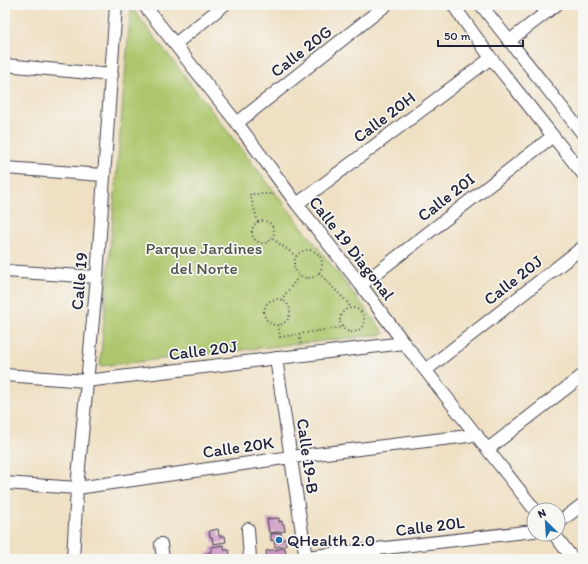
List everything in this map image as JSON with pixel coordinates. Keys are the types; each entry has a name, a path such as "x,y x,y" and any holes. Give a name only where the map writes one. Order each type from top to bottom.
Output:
{"street":[{"name":"Calle 19","path":"73,559 77,488 86,382 97,277 116,5"},
{"name":"Calle 19 Diagonal","path":"144,5 237,123 404,343 529,502"},
{"path":"175,44 224,5"},
{"name":"Calle 20G","path":"237,123 386,5"},
{"path":"453,5 491,58 583,174"},
{"path":"481,5 509,41 579,120 583,134"},
{"path":"509,41 556,5"},
{"name":"Calle 20H","path":"297,204 491,58"},
{"path":"5,65 112,75"},
{"name":"Calle 20I","path":"360,285 553,136"},
{"path":"5,168 103,175"},
{"name":"Calle 20J","path":"426,370 583,247"},
{"path":"5,271 97,277"},
{"name":"Calle 20J","path":"5,375 86,382 404,343"},
{"name":"Calle 19-B","path":"276,358 306,558"},
{"path":"488,449 583,375"},
{"name":"Calle 20K","path":"5,483 77,488 291,457 477,435"},
{"path":"566,517 583,504"},
{"path":"248,529 250,559"},
{"name":"Calle 20L","path":"306,558 526,532"},
{"path":"560,542 573,559"},
{"path":"161,544 163,559"}],"path":[{"path":"258,222 250,194 290,194"},
{"path":"266,221 272,225 274,232 272,239 266,243 259,243 252,235 253,227 258,222 266,221"},
{"path":"272,239 296,256"},
{"path":"304,250 317,253 322,262 319,273 308,278 300,275 294,268 296,256 304,250"},
{"path":"319,273 350,308"},
{"path":"281,300 300,275"},
{"path":"277,299 288,305 290,314 286,322 278,325 267,321 264,313 264,309 269,302 277,299"},
{"path":"350,308 358,309 361,312 364,319 362,327 355,332 348,331 343,327 341,323 341,315 346,310 350,308"},
{"path":"278,325 280,337 343,327"},
{"path":"299,334 302,355"}],"green space":[{"name":"Parque Jardines del Norte","path":"131,7 385,334 100,366"}],"building":[{"path":"279,518 279,522 282,521 282,524 284,524 285,531 269,533 267,519"},
{"path":"218,529 219,536 225,536 226,542 213,544 209,531"},
{"name":"QHealth 2.0","path":"281,533 282,539 286,539 286,546 275,547 274,540 271,541 271,534"},
{"path":"224,545 224,550 229,550 230,557 207,559 206,554 211,552 211,547"},
{"path":"285,548 286,554 281,556 281,559 270,559 267,557 266,551"}],"place":[{"name":"QHealth 2.0","path":"279,540"}]}
